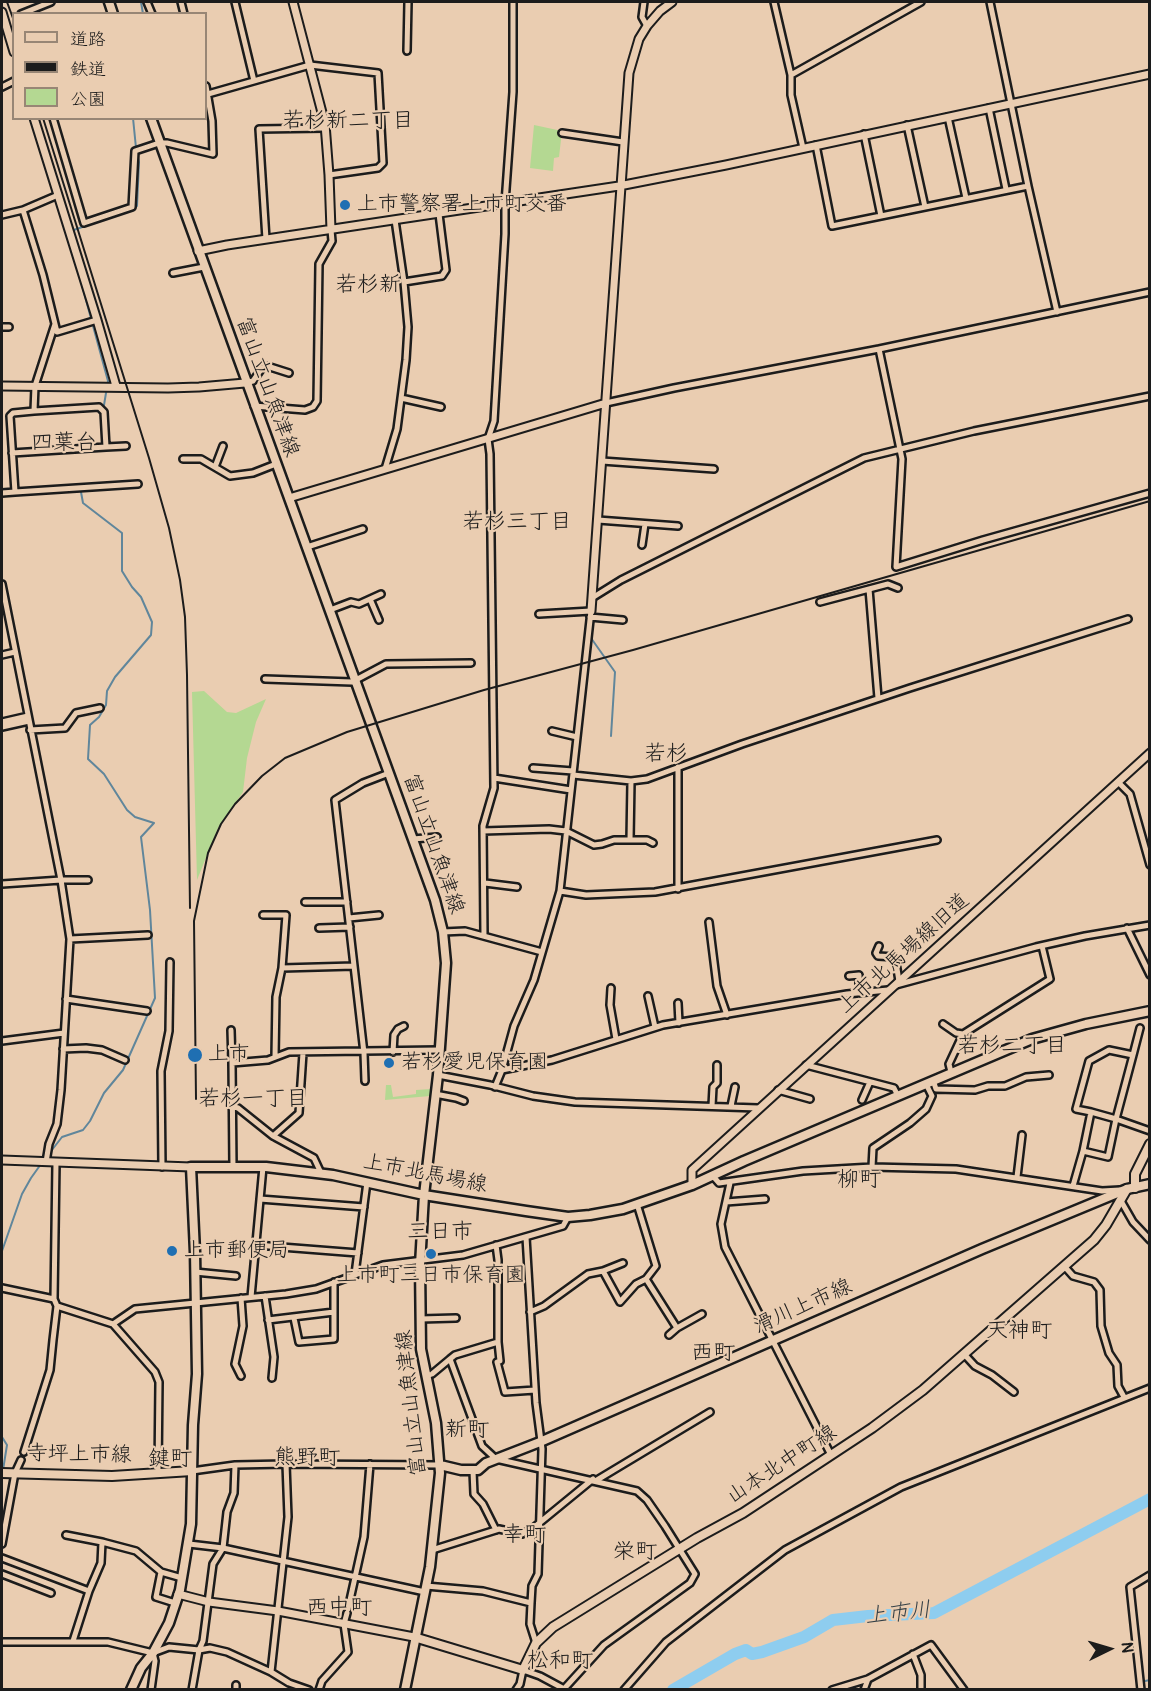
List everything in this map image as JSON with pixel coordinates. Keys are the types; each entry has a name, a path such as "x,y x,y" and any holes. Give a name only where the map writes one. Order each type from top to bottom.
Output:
{"main road":[{"name":"富山立山魚津線","path":"152,120 435,900 443,932 446,963 438,1075 423,1195 420,1261 421,1349 436,1423 440,1465 432,1550 405,1689"},
{"name":"上市北馬場線","path":"191,1167 263,1167 321,1173 423,1195 567,1216 623,1209 692,1185 1032,1039 1086,1024 1149,1011"},
{"name":"山本北中町線","path":"523,1670 536,1643 553,1627 743,1513 923,1390 1094,1240 1131,1188 1149,1144"},
{"path":"131,1689 141,1668 153,1653 169,1623 177,1599 189,1544 197,1374 191,1167"},
{"name":"滑川上市線","path":"473,1471 486,1463 540,1442 982,1249 1131,1188 1149,1184"},
{"path":"440,1465 473,1471"},
{"name":"寺坪上市線","path":"2,1473 112,1476 192,1471"},
{"path":"414,1637 523,1670"}],"street":[{"path":"25,12 43,3 51,2"},
{"path":"235,2 254,81"},
{"path":"254,406 305,410 313,407 317,401 319,264 332,241 329,175 325,128 293,2"},
{"path":"407,51 408,2"},
{"path":"484,936 483,831 485,813 494,795 488,439 494,421 513,92 513,2"},
{"path":"644,2 642,17 646,26"},
{"path":"495,1087 514,1026 534,980 560,891 592,598 628,73 639,39 646,26 672,2"},
{"path":"774,2 791,75 791,95 803,148"},
{"path":"791,75 921,2"},
{"path":"990,2 1057,312"},
{"path":"2,15 12,46"},
{"path":"208,94 310,65 378,73 382,163 378,168 329,175"},
{"path":"198,251 619,186 1149,74"},
{"path":"54,120 84,223 132,207 135,151 166,142 213,154 212,121 207,90"},
{"path":"989,108 1006,189"},
{"path":"948,117 966,198"},
{"path":"35,120 116,386"},
{"path":"907,125 925,207"},
{"path":"266,239 259,129 325,128"},
{"path":"562,133 623,142"},
{"path":"864,134 881,216"},
{"path":"816,145 832,226 1028,186"},
{"path":"2,214 23,210 58,195"},
{"path":"23,210 43,275 57,332 97,320"},
{"path":"404,282 442,276 446,270 439,214"},
{"path":"386,469 397,429 408,327 395,220"},
{"path":"173,273 204,267"},
{"path":"289,498 606,404 674,388 879,349 1149,292"},
{"path":"34,411 35,386 55,324"},
{"path":"2,327 9,327"},
{"path":"879,349 902,459 896,567 1149,493"},
{"path":"2,386 199,387 253,381 262,368 267,366 289,373"},
{"path":"592,598 621,580 864,458 1067,411 1149,396"},
{"path":"401,398 441,407"},
{"path":"15,492 10,416 13,413 99,407 104,412 106,447"},
{"path":"12,453 126,446"},
{"path":"215,467 223,446"},
{"path":"183,459 201,459 230,476 253,473 276,464"},
{"path":"602,461 714,469"},
{"path":"2,493 138,484"},
{"path":"598,520 678,526"},
{"path":"642,545 645,524"},
{"path":"307,547 363,529"},
{"path":"2,584 70,939 57,1124 49,1144 46,1162"},
{"path":"820,602 888,584 898,588"},
{"path":"868,589 878,698"},
{"path":"330,610 351,602 359,604 381,594"},
{"path":"370,599 379,620"},
{"path":"539,614 590,614 623,620"},
{"path":"533,768 631,781 646,779 878,698 1128,618"},
{"path":"2,655 15,652"},
{"path":"265,679 356,681 386,664 471,663"},
{"path":"30,730 65,728 76,713 100,708"},
{"path":"2,722 28,719"},
{"path":"2,727 28,719"},
{"path":"552,732 577,737"},
{"name":"上市北馬場線旧道","path":"692,1185 692,1170 1149,753"},
{"path":"678,767 678,889"},
{"path":"365,1081 364,1053 335,800 363,783 389,773"},
{"path":"494,778 571,790"},
{"path":"630,840 631,781"},
{"path":"1118,782 1130,794 1149,865"},
{"path":"483,831 537,829 567,831 594,844 614,840 647,840 653,843"},
{"path":"413,839 437,837"},
{"path":"560,891 586,895 678,889 937,840"},
{"path":"2,884 88,880"},
{"path":"484,884 517,887"},
{"path":"305,902 347,902"},
{"path":"263,915 286,915 282,968 276,997 275,1057"},
{"path":"349,918 379,915"},
{"path":"709,922 717,986 727,1015"},
{"path":"502,1070 552,1060 655,1028 859,993 1042,946 1149,925"},
{"path":"319,928 350,927"},
{"path":"1128,928 1149,971"},
{"path":"443,932 465,931 542,952"},
{"path":"70,939 148,935"},
{"path":"879,946 876,953 878,956 895,957 894,985"},
{"path":"951,1072 949,1064 963,1034 1050,979 1042,946"},
{"path":"162,1167 161,1071 169,1031 171,962"},
{"path":"282,968 354,966"},
{"path":"849,976 859,975 859,993"},
{"path":"611,988 610,1005 615,1039"},
{"path":"648,996 655,1028"},
{"path":"66,999 147,1011"},
{"path":"678,1003 679,1023"},
{"path":"943,1024 956,1033 963,1034"},
{"path":"393,1052 394,1035 404,1026"},
{"path":"1083,1151 1108,1157 1140,1028"},
{"path":"231,1030 233,1168"},
{"path":"2,1041 64,1033"},
{"path":"63,1049 102,1050 125,1060"},
{"path":"232,1063 268,1060 289,1053 439,1050"},
{"path":"1133,1055 1108,1050 1089,1061 1076,1109 1116,1119 1149,1131"},
{"path":"273,1136 299,1113 303,1053"},
{"path":"712,1106 713,1087 717,1083 717,1065"},
{"path":"806,1065 894,1088 898,1095"},
{"path":"438,1075 533,1096 575,1102 758,1108"},
{"path":"929,1082 936,1089 975,1090 988,1086 1005,1086 1026,1077 1050,1075"},
{"path":"862,1100 870,1082"},
{"path":"872,1167 873,1148 910,1123 926,1108 932,1096 929,1082"},
{"path":"731,1106 735,1087"},
{"path":"778,1090 810,1099"},
{"path":"435,1094 464,1101"},
{"path":"231,1106 238,1108 273,1136 314,1158 321,1173"},
{"path":"1073,1186 1091,1112"},
{"path":"1017,1178 1022,1135"},
{"path":"2,1160 191,1167"},
{"path":"24,1452 50,1370 57,1306 54,1299 56,1163"},
{"path":"251,1297 263,1167"},
{"path":"712,1175 719,1183 730,1183 803,1171 872,1167 956,1169 1102,1191 1131,1188"},
{"path":"355,1274 367,1182"},
{"path":"730,1183 722,1224 725,1247 831,1455"},
{"path":"1131,1188 1120,1202 1149,1240"},
{"path":"260,1199 364,1207"},
{"path":"726,1202 765,1200"},
{"path":"603,1271 620,1302 636,1284 646,1279 656,1266 637,1204"},
{"path":"113,1324 135,1309 286,1294 316,1289 383,1265 453,1257 563,1226 567,1216"},
{"path":"526,1237 541,1468 538,1574 532,1586 530,1624 536,1643"},
{"path":"256,1245 358,1253"},
{"path":"496,1245 500,1361 497,1362 505,1392 535,1390"},
{"path":"530,1312 544,1306 588,1274 623,1263"},
{"path":"1065,1267 1073,1276 1094,1282 1100,1290 1101,1326 1109,1353 1118,1365 1118,1386 1124,1397"},
{"path":"195,1272 236,1276"},
{"path":"646,1279 677,1328"},
{"path":"294,1318 299,1342 334,1339 334,1282"},
{"path":"2,1288 54,1299"},
{"path":"265,1296 274,1357 272,1378"},
{"path":"241,1298 243,1326 235,1364 242,1376"},
{"path":"57,1306 113,1324 147,1360 159,1382 158,1473"},
{"path":"268,1320 334,1312"},
{"path":"669,1335 702,1314"},
{"path":"420,1319 456,1318"},
{"path":"426,1376 432,1374 455,1355 498,1342"},
{"path":"964,1354 975,1366 1014,1392"},
{"path":"450,1359 482,1446 496,1459 637,1491 647,1500 694,1574 690,1583 604,1645 564,1689 523,1670 520,1684 516,1689"},
{"path":"624,1689 666,1642 785,1550 901,1487 1149,1388"},
{"path":"432,1550 496,1530 522,1534 532,1529 595,1480 710,1412"},
{"path":"2,1544 15,1473 21,1460"},
{"path":"271,1672 288,1517 286,1464"},
{"path":"319,1689 322,1682 348,1652 344,1624 364,1537 370,1464"},
{"path":"192,1689 209,1602 213,1564 223,1548 227,1512 234,1492 235,1465"},
{"path":"192,1471 235,1465 440,1465"},
{"path":"473,1471 474,1494 483,1504 496,1530"},
{"path":"66,1535 136,1551 161,1572 182,1578"},
{"path":"73,1641 89,1591 101,1563 102,1542"},
{"path":"189,1544 223,1548 355,1578 425,1589 483,1591 531,1603"},
{"path":"2,1558 89,1591"},
{"path":"161,1572 156,1597 278,1611 414,1637"},
{"path":"2,1574 51,1593"},
{"path":"1141,1689 1130,1587 1149,1575"},
{"path":"2,1642 108,1642 153,1653 169,1647 199,1650 210,1648 227,1652 290,1683 309,1689"},
{"path":"832,1689 868,1679 930,1645 964,1689"},
{"path":"151,1689 155,1661 153,1653"},
{"path":"913,1654 921,1675 921,1689"},
{"path":"864,1689 868,1679"}],"green space":[{"path":"534,125 562,131 559,157 554,158 553,171 530,168"},
{"path":"204,691 227,712 236,713 266,699 256,722 247,758 243,792 218,828 197,880 192,692"},
{"path":"386,1085 391,1085 393,1097 416,1094 416,1090 431,1089 430,1096 385,1100"}],"waterway":[{"path":"141,2 143,12"},
{"path":"133,120 136,148"},
{"path":"133,209 137,206 139,162 137,154"},
{"path":"71,231 128,211"},
{"path":"80,278 108,381 104,405"},
{"path":"48,1155 62,1137 83,1130 90,1121 104,1093 123,1070 155,998 150,910 141,837 154,823 135,817 127,810 104,774 88,759 90,725 99,717 106,705 107,691 115,677 151,635 152,622 141,597 122,571 122,533 83,503 81,492"},
{"path":"591,638 615,672 611,736"},
{"path":"2,1251 22,1194 41,1164"},
{"path":"2,1437 7,1445 3,1470"},
{"name":"上市川","path":"673,1690 735,1654 746,1650 752,1654 762,1652 804,1637 833,1620 934,1613 1150,1499"},
{"path":"1145,1681 1150,1680"}],"railway":[{"path":"7,2 12,16"},
{"path":"44,120 149,458 169,528 180,580 185,617 187,675 190,908"},
{"path":"196,1099 194,921 208,853 221,824 235,804 262,776 285,758 347,732 484,690 633,650 1150,501"}],"place":[{"name":"上市警察署上市町交番","path":"345,205"},
{"name":"上市","path":"195,1055"},
{"name":"若杉愛児保育園","path":"389,1063"},
{"name":"上市郵便局","path":"172,1251"},
{"name":"上市町三日市保育園","path":"431,1254"}],"district":[{"name":"若杉新二丁目","path":"348,121"},
{"name":"若杉新","path":"368,285"},
{"name":"四葉台","path":"64,443"},
{"name":"若杉三丁目","path":"517,522"},
{"name":"若杉","path":"666,754"},
{"name":"若杉二丁目","path":"1012,1046"},
{"name":"若杉一丁目","path":"253,1099"},
{"name":"柳町","path":"859,1180"},
{"name":"三日市","path":"440,1232"},
{"name":"天神町","path":"1019,1331"},
{"name":"西町","path":"713,1353"},
{"name":"新町","path":"467,1430"},
{"name":"熊野町","path":"307,1458"},
{"name":"鍵町","path":"170,1459"},
{"name":"幸町","path":"524,1535"},
{"name":"栄町","path":"635,1552"},
{"name":"西中町","path":"339,1608"},
{"name":"松和町","path":"560,1661"}]}
